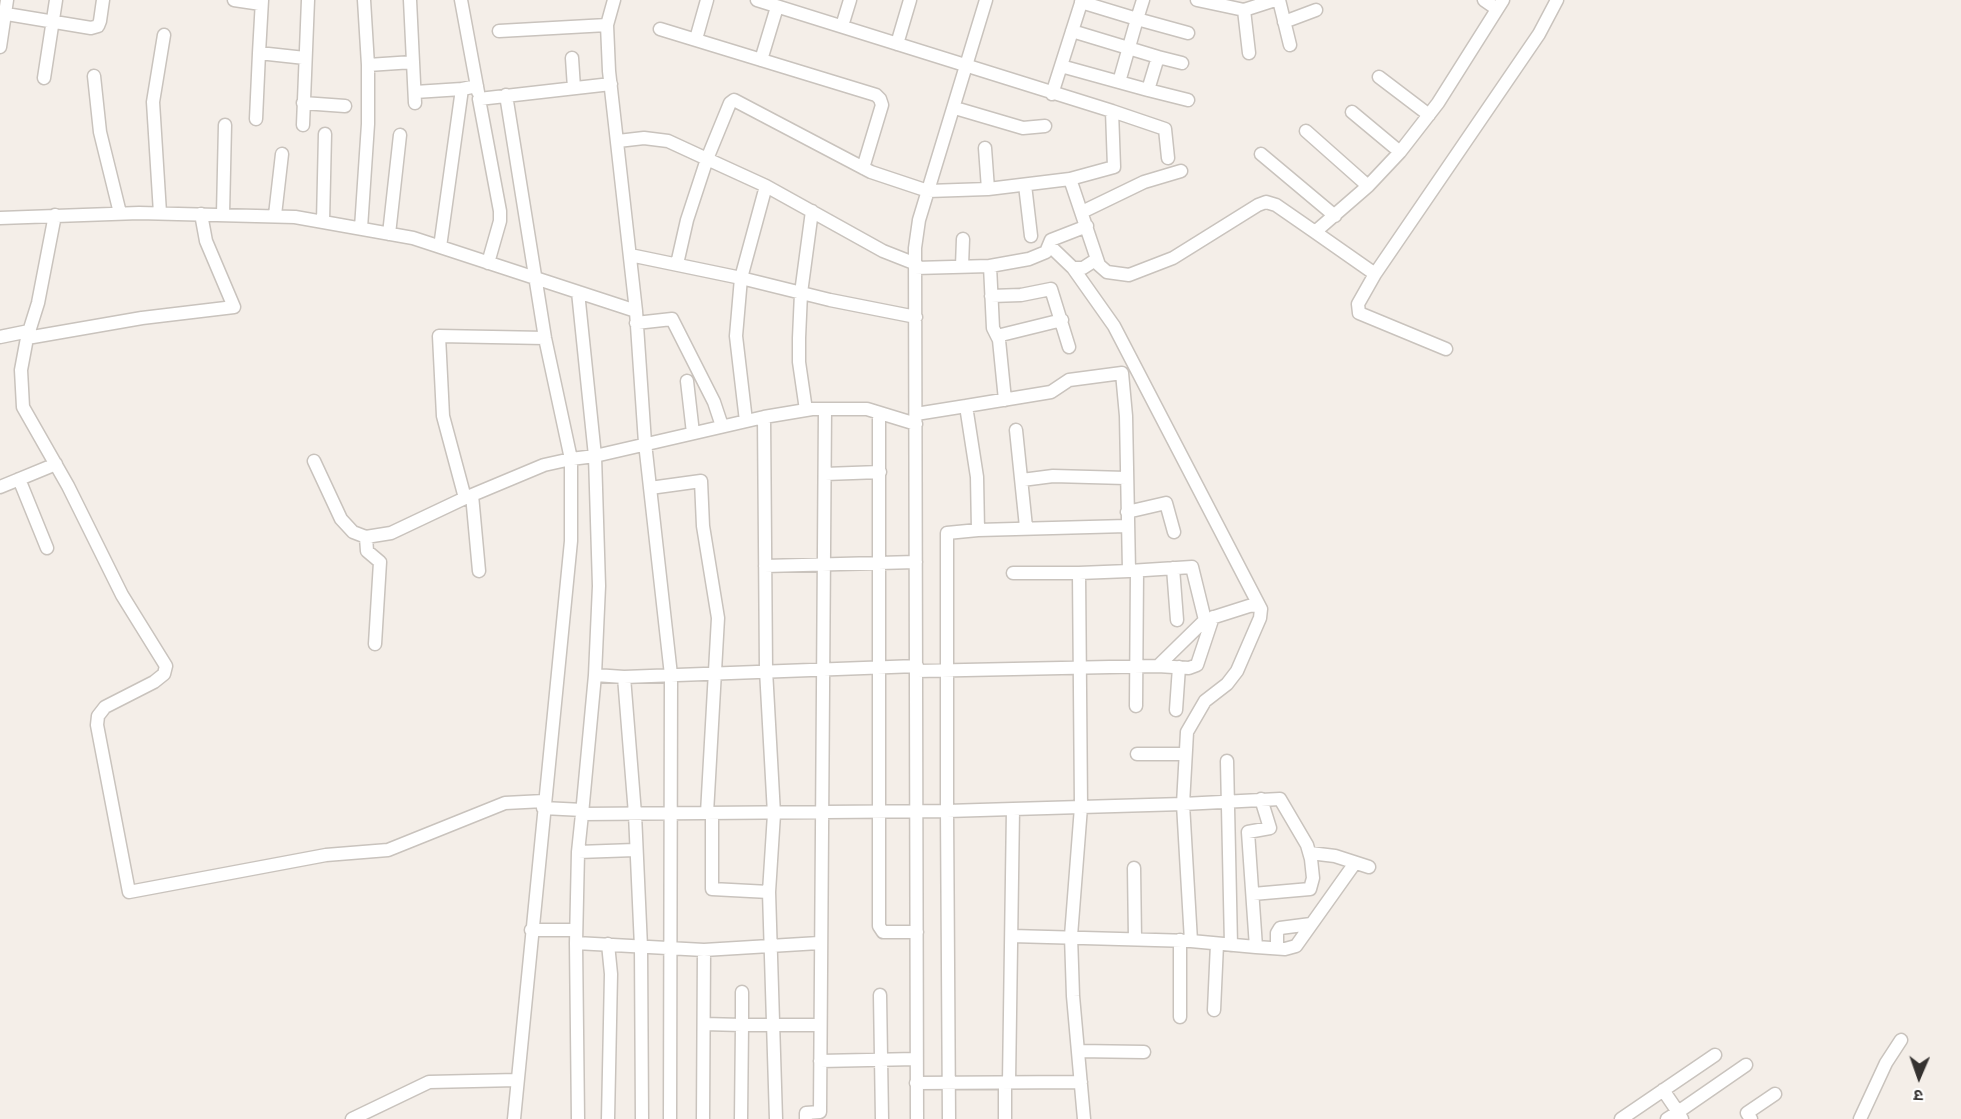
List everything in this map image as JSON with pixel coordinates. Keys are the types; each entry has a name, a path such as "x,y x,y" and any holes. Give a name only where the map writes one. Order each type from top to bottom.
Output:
{"street":[{"path":"0,46 2,14 7,0"},
{"path":"44,78 56,0"},
{"path":"2,14 91,27 98,26 103,0"},
{"path":"234,0 262,2 256,118"},
{"path":"303,125 308,0"},
{"path":"361,228 368,124 368,65 364,0"},
{"path":"410,0 415,98 477,86"},
{"path":"461,0 499,201 500,221 488,263"},
{"path":"614,0 608,25 610,84 630,255 645,443 671,675 670,1119"},
{"path":"696,39 707,0"},
{"path":"757,0 1166,129 1168,158"},
{"path":"842,26 850,0"},
{"path":"897,44 910,0"},
{"path":"917,1119 915,266 919,220 955,108 986,0"},
{"path":"972,52 980,43 993,0"},
{"path":"1119,82 1143,0"},
{"path":"1197,0 1244,10 1277,0 1290,45"},
{"path":"1315,232 1368,186 1400,152 1429,115 1500,5 1484,0"},
{"path":"1446,349 1359,313 1358,304 1375,274 1539,34 1557,0"},
{"path":"1052,94 1081,1 1188,33"},
{"path":"761,60 777,7"},
{"path":"1244,10 1249,53"},
{"path":"1284,22 1316,10"},
{"path":"499,31 608,25"},
{"path":"660,28 880,99 882,105 863,168"},
{"path":"1072,32 1182,63"},
{"path":"160,213 153,102 164,35"},
{"path":"259,53 305,58"},
{"path":"1148,90 1158,57"},
{"path":"572,58 574,88"},
{"path":"368,65 413,62"},
{"path":"1061,66 1188,100"},
{"path":"94,76 102,146 120,213"},
{"path":"1380,77 1429,115"},
{"path":"479,99 610,84"},
{"path":"440,247 462,88"},
{"path":"506,95 534,278 571,459 571,541 514,1119"},
{"path":"677,264 687,220 707,159 730,103 734,100 863,168 928,191 1025,185 1070,179 1114,167 1112,111"},
{"path":"303,103 345,106"},
{"path":"955,108 1023,129 1045,126"},
{"path":"1352,112 1400,152"},
{"path":"223,214 225,125"},
{"path":"1306,131 1368,186"},
{"path":"323,222 325,134"},
{"path":"389,234 400,135"},
{"path":"618,141 644,138 668,141 766,186 883,251 915,266 990,266 1029,259 1046,252 1051,240 1087,226"},
{"path":"985,148 988,189"},
{"path":"275,215 282,154"},
{"path":"1261,154 1335,216"},
{"path":"1082,212 1144,182 1181,171"},
{"path":"1070,179 1099,265 1107,272 1128,275 1173,258 1266,202 1276,205 1375,274"},
{"path":"1025,185 1031,236"},
{"path":"746,421 736,336 741,278 766,186"},
{"path":"499,201 522,196"},
{"path":"806,410 799,362 801,293 812,211"},
{"path":"0,218 120,213 275,215 361,228 440,247 578,292 636,317 672,320 714,402 722,426"},
{"path":"0,337 234,307 209,249 201,214"},
{"path":"55,215 38,303 28,335 21,370 23,407 56,464 122,595 166,666 164,674 154,682 105,707 98,716 97,725 129,892 326,855 388,850 505,803 544,804 583,812 774,814 1183,804 1274,798 1284,802 1310,853 1313,878 1310,889 1253,894"},
{"path":"962,267 963,239"},
{"path":"1049,245 1073,268 1114,326 1261,609 1260,618 1237,671 1227,684 1205,701 1191,723 1184,754 1185,941 1180,1017"},
{"path":"630,255 916,317"},
{"path":"1073,268 1083,268 1097,259"},
{"path":"990,266 993,328 997,336 1005,399"},
{"path":"991,296 1021,295 1051,289 1069,347"},
{"path":"578,292 595,456 599,586 595,675 578,852 576,930 578,1119"},
{"path":"997,336 1062,321"},
{"path":"479,571 469,496 443,416 439,336 545,338"},
{"path":"314,461 341,519 353,532 366,537 391,533 469,496 544,465 595,456 722,426 806,410 825,409 867,409 916,419 966,406 1051,392 1069,380 1122,373 1126,416 1127,526 1133,571 1137,667 1136,706"},
{"path":"687,381 693,433"},
{"path":"966,406 977,477 978,530"},
{"path":"806,1119 806,1113 820,1112 819,943 825,669 825,409"},
{"path":"879,413 880,930 917,932"},
{"path":"764,417 766,670 774,814 769,892 776,1119"},
{"path":"1016,430 1026,527"},
{"path":"0,487 56,464"},
{"path":"825,474 880,472"},
{"path":"1022,480 1053,476 1126,478"},
{"path":"19,479 47,548"},
{"path":"650,488 700,481 703,526 718,618 716,674 709,738 712,889 769,892"},
{"path":"1127,512 1166,503 1174,532"},
{"path":"949,1119 947,533 1026,527 1127,526"},
{"path":"366,537 367,551 379,560 380,566 375,644"},
{"path":"765,566 916,562"},
{"path":"595,675 624,677 879,667 946,671 1197,665 1209,619 1192,567 1080,573 1012,573"},
{"path":"1173,568 1177,620"},
{"path":"1080,573 1081,807 1071,936 1084,1119"},
{"path":"1158,666 1209,619 1249,606 1256,605 1261,609"},
{"path":"1176,710 1179,667"},
{"path":"624,677 635,814 641,947 642,1119"},
{"path":"1137,754 1184,754"},
{"path":"1227,761 1230,945"},
{"path":"1256,947 1248,832 1270,828 1261,799"},
{"path":"1005,1119 1012,936 1013,809"},
{"path":"578,852 635,850"},
{"path":"1310,853 1369,867"},
{"path":"1012,936 1185,941 1277,948 1296,946 1355,863"},
{"path":"1134,868 1135,939"},
{"path":"1277,948 1277,933 1280,927 1311,924"},
{"path":"531,930 576,930"},
{"path":"576,943 704,950 771,944 819,943"},
{"path":"608,944 611,974 608,1119"},
{"path":"1214,1010 1217,944"},
{"path":"703,1119 704,950"},
{"path":"741,1119 742,992"},
{"path":"880,996 882,1119"},
{"path":"704,1024 820,1025"},
{"path":"1860,1119 1886,1063 1901,1040"},
{"path":"1078,1051 1144,1052"},
{"path":"1621,1119 1715,1055"},
{"path":"820,1061 916,1059"},
{"path":"1664,1090 1676,1117 1746,1065"},
{"path":"352,1119 429,1082 517,1080"},
{"path":"916,1083 1081,1082"},
{"path":"1746,1117 1775,1094"}]}
